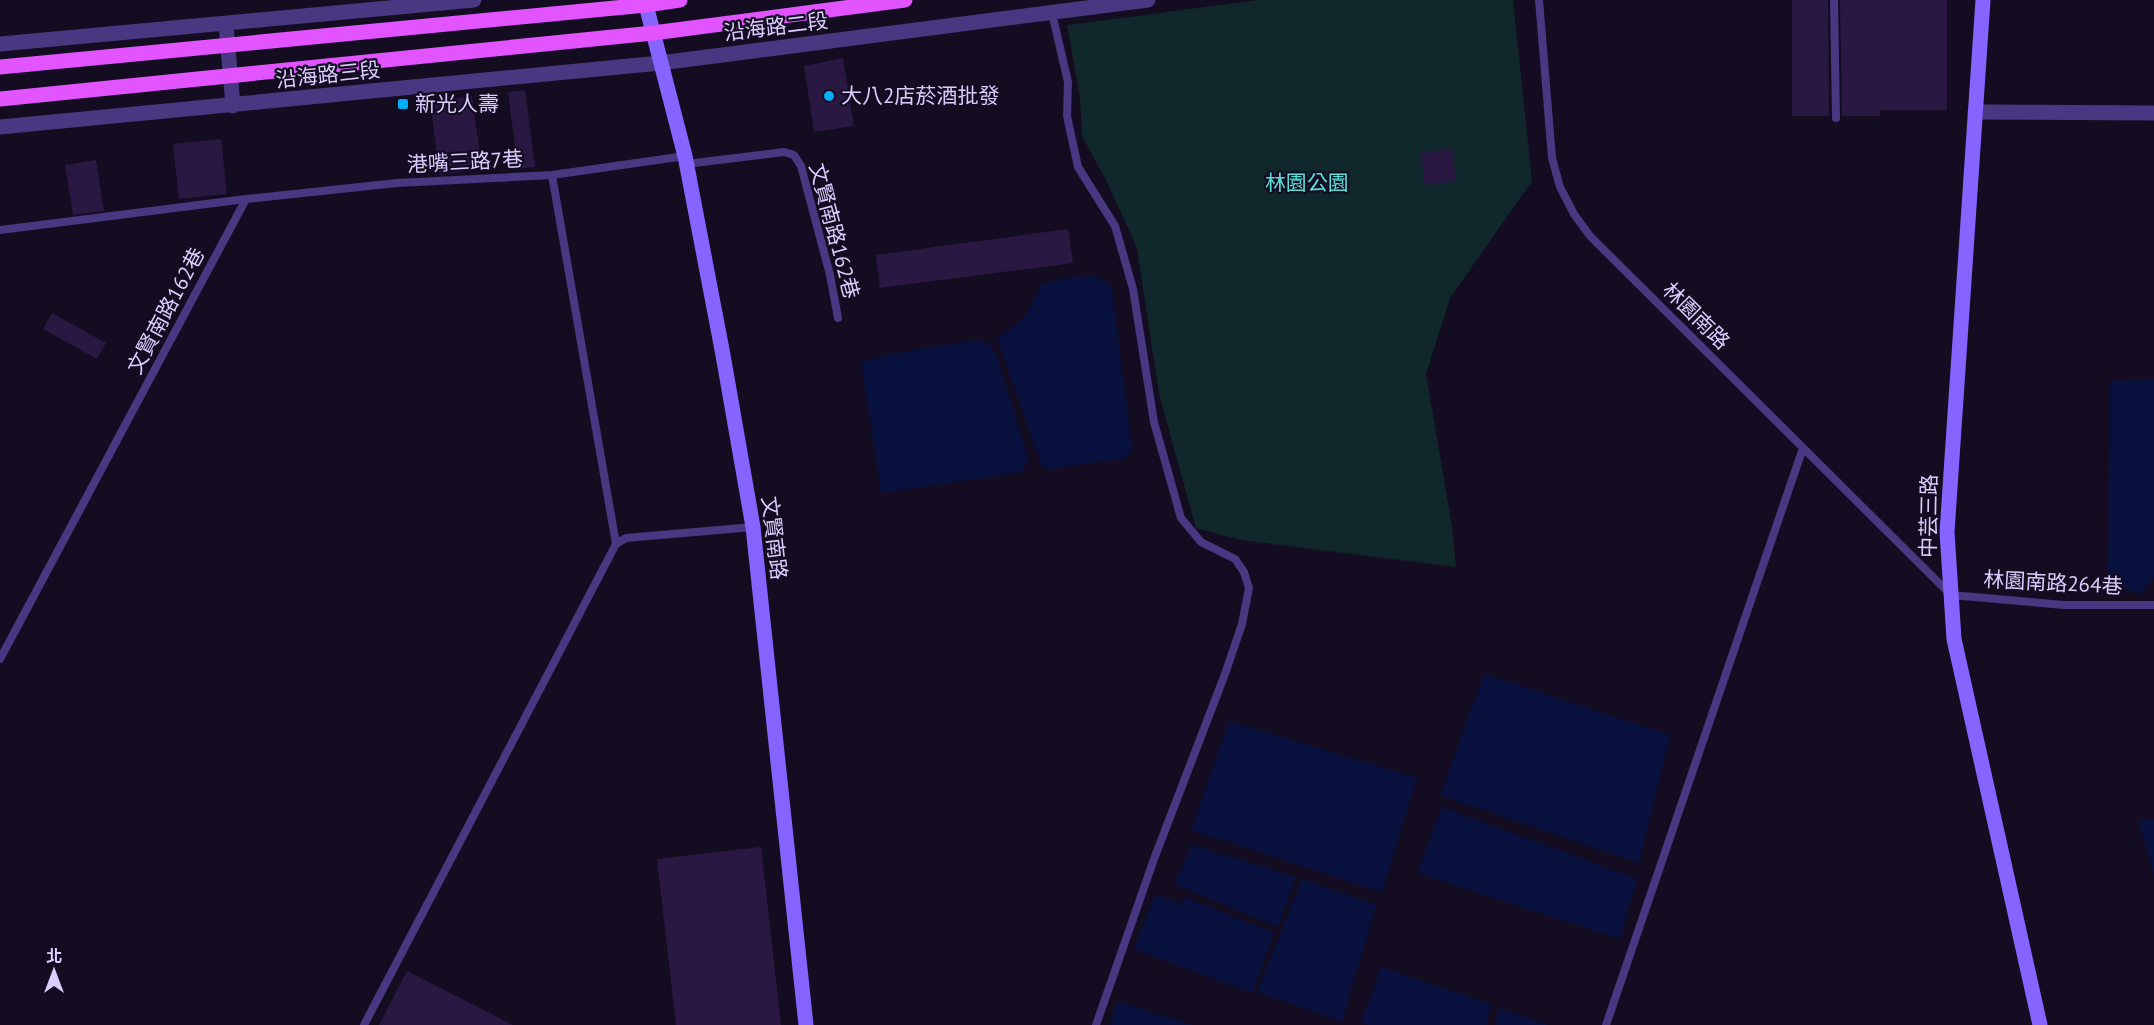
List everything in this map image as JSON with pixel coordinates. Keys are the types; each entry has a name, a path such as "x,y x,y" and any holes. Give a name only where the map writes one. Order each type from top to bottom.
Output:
{"main road":[{"path":"646,2 680,0"},
{"name":"沿海路二段","path":"653,33 904,0"},
{"name":"沿海路三段","path":"0,67 646,2"},
{"name":"沿海路三段","path":"0,99 653,33"}],"street":[{"path":"0,44 474,0"},
{"name":"沿海路二段","path":"660,63 1050,7 1148,0"},
{"name":"中芸三路","path":"1983,0 1947,532 1954,639 2040,1025"},
{"name":"文賢南路","path":"646,2 685,160 723,355 753,527 806,1025"},
{"path":"226,24 232,106"},
{"name":"沿海路三段","path":"0,128 660,63"},
{"path":"1975,112 2154,113"}],"lane":[{"name":"林園南路","path":"1539,0 1552,158 1560,187 1574,214 1590,236 1951,595"},
{"path":"1834,0 1836,118"},
{"path":"1050,7 1068,82 1067,116 1078,167 1115,226 1133,289 1154,422 1181,518 1201,542 1235,559 1244,572 1249,588 1242,624 1225,674 1154,859 1096,1025"},
{"name":"文賢南路162巷","path":"685,160 784,152 794,155 801,166 830,275 838,318"},
{"name":"港嘴三路7巷","path":"246,199 397,183 552,175 685,160"},
{"path":"552,175 616,544"},
{"path":"0,230 246,199"},
{"name":"文賢南路162巷","path":"0,659 246,199"},
{"path":"1606,1025 1803,448"},
{"path":"364,1025 616,544 626,538 753,527"},
{"name":"林園南路264巷","path":"1951,595 2064,605 2154,605"}],"green space":[{"name":"林園公園","path":"1259,0 1513,0 1532,181 1450,298 1426,374 1452,526 1456,567 1241,540 1196,528 1159,394 1137,248 1108,184 1082,136 1080,97 1067,25"}],"shaded area":[{"path":"1095,276 1104,280 1112,288 1132,449 1126,458 1050,469 1042,466 997,338 1022,320 1040,286 1069,277"},
{"path":"977,340 990,344 999,363 1028,458 1022,472 881,493 861,362 896,353"},
{"path":"2154,380 2154,578 2140,594 2108,582 2110,381"},
{"path":"1484,674 1670,735 1639,863 1440,795"},
{"path":"1229,721 1417,778 1382,892 1191,830"},
{"path":"1442,807 1637,879 1620,939 1417,873"},
{"path":"2138,819 2154,819 2154,875"},
{"path":"1192,845 1296,877 1278,927 1174,884"},
{"path":"1302,879 1376,905 1342,1022 1257,992"},
{"path":"1155,894 1180,904 1185,897 1274,933 1252,993 1134,949"},
{"path":"1381,967 1491,1004 1486,1025 1368,1025 1361,1023"},
{"path":"1117,1001 1193,1025 1110,1025"},
{"path":"1500,1008 1549,1025 1495,1025"}],"building":[{"path":"1792,0 1828,0 1829,116 1792,116"},
{"path":"1840,0 1947,0 1947,110 1880,110 1880,116 1842,116"},
{"name":"大八2店菸酒批發","path":"843,58 854,126 814,132 804,66"},
{"path":"525,90 535,167 518,169 508,92"},
{"path":"472,96 482,169 440,175 430,102"},
{"path":"221,139 227,194 179,199 173,144"},
{"path":"1452,149 1456,181 1425,185 1421,153"},
{"path":"96,160 104,211 73,215 65,165"},
{"path":"1068,229 1073,263 880,288 876,255"},
{"path":"52,313 106,343 97,359 43,329"},
{"path":"761,847 781,1025 676,1025 657,859"},
{"path":"407,971 513,1025 379,1025"}],"place":[{"name":"大八2店菸酒批發","path":"829,96"},
{"name":"新光人壽","path":"403,104"}]}
